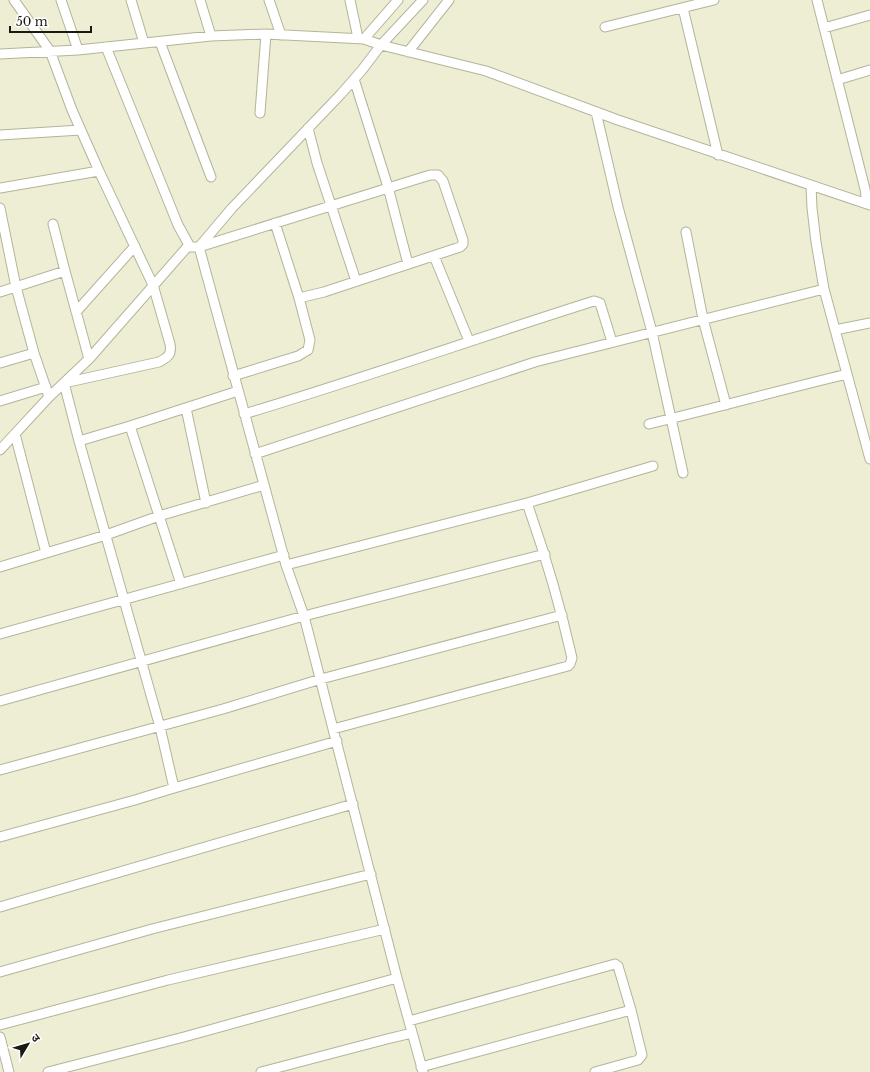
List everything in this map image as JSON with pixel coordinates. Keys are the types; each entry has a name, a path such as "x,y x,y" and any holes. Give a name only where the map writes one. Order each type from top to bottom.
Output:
{"street":[{"path":"14,0 50,51 72,110 153,285 170,344 170,356 159,362 64,383"},
{"path":"62,0 78,50"},
{"path":"131,0 144,43"},
{"path":"200,0 211,36"},
{"path":"269,0 281,35"},
{"path":"350,0 370,41"},
{"path":"199,247 232,208 354,80 370,41 398,0"},
{"path":"370,41 423,0"},
{"path":"408,52 449,0"},
{"path":"605,27 714,0"},
{"path":"817,0 869,204"},
{"path":"683,8 718,155"},
{"path":"824,28 870,14"},
{"path":"0,54 78,50 211,36 266,34 370,41 486,71 718,155 869,204"},
{"path":"260,113 266,34"},
{"path":"160,42 211,177"},
{"path":"106,47 178,225 188,245 191,247 199,247 430,175 438,175 441,177 444,181 463,244 457,249 299,298"},
{"path":"837,80 870,70"},
{"path":"354,80 388,187 408,264"},
{"path":"596,112 618,207 652,332 683,473"},
{"path":"308,128 356,281"},
{"path":"0,134 81,130"},
{"path":"0,188 99,171"},
{"path":"811,186 816,242 824,289 870,459"},
{"path":"0,208 16,287 34,353 49,397"},
{"path":"52,224 89,359"},
{"path":"234,376 298,356 308,350 310,340 299,298 275,224"},
{"path":"686,232 703,319 726,405"},
{"path":"0,450 49,397 89,359 188,245"},
{"path":"76,312 135,246"},
{"path":"199,247 286,565 304,616 386,929 397,978 422,1069 631,1010"},
{"path":"434,256 469,341"},
{"path":"0,292 65,271"},
{"path":"255,454 535,362 824,289"},
{"path":"244,414 329,388 469,341 596,301 600,303 612,342"},
{"path":"835,330 870,323"},
{"path":"0,362 34,353"},
{"path":"649,424 847,374"},
{"path":"64,383 123,600 160,727 174,788"},
{"path":"0,401 46,387"},
{"path":"79,441 238,391"},
{"path":"186,408 206,503"},
{"path":"130,426 180,584"},
{"path":"14,434 46,553"},
{"path":"286,565 527,503 653,466"},
{"path":"0,567 106,535 159,516 264,485"},
{"path":"334,728 568,666 570,664 572,658 562,615 545,554 527,503"},
{"path":"0,701 304,616 545,554"},
{"path":"0,634 284,555"},
{"path":"0,770 160,727 321,679 562,615"},
{"path":"0,837 135,800 337,741"},
{"path":"0,907 353,804"},
{"path":"0,972 152,929 371,874"},
{"path":"0,1025 147,985 386,929"},
{"path":"409,1021 614,964 618,966 631,1010 642,1057 638,1060 595,1072"},
{"path":"48,1072 184,1037 397,978"},
{"path":"261,1072 387,1038 412,1033"},
{"path":"1,1043 9,1072"}]}
